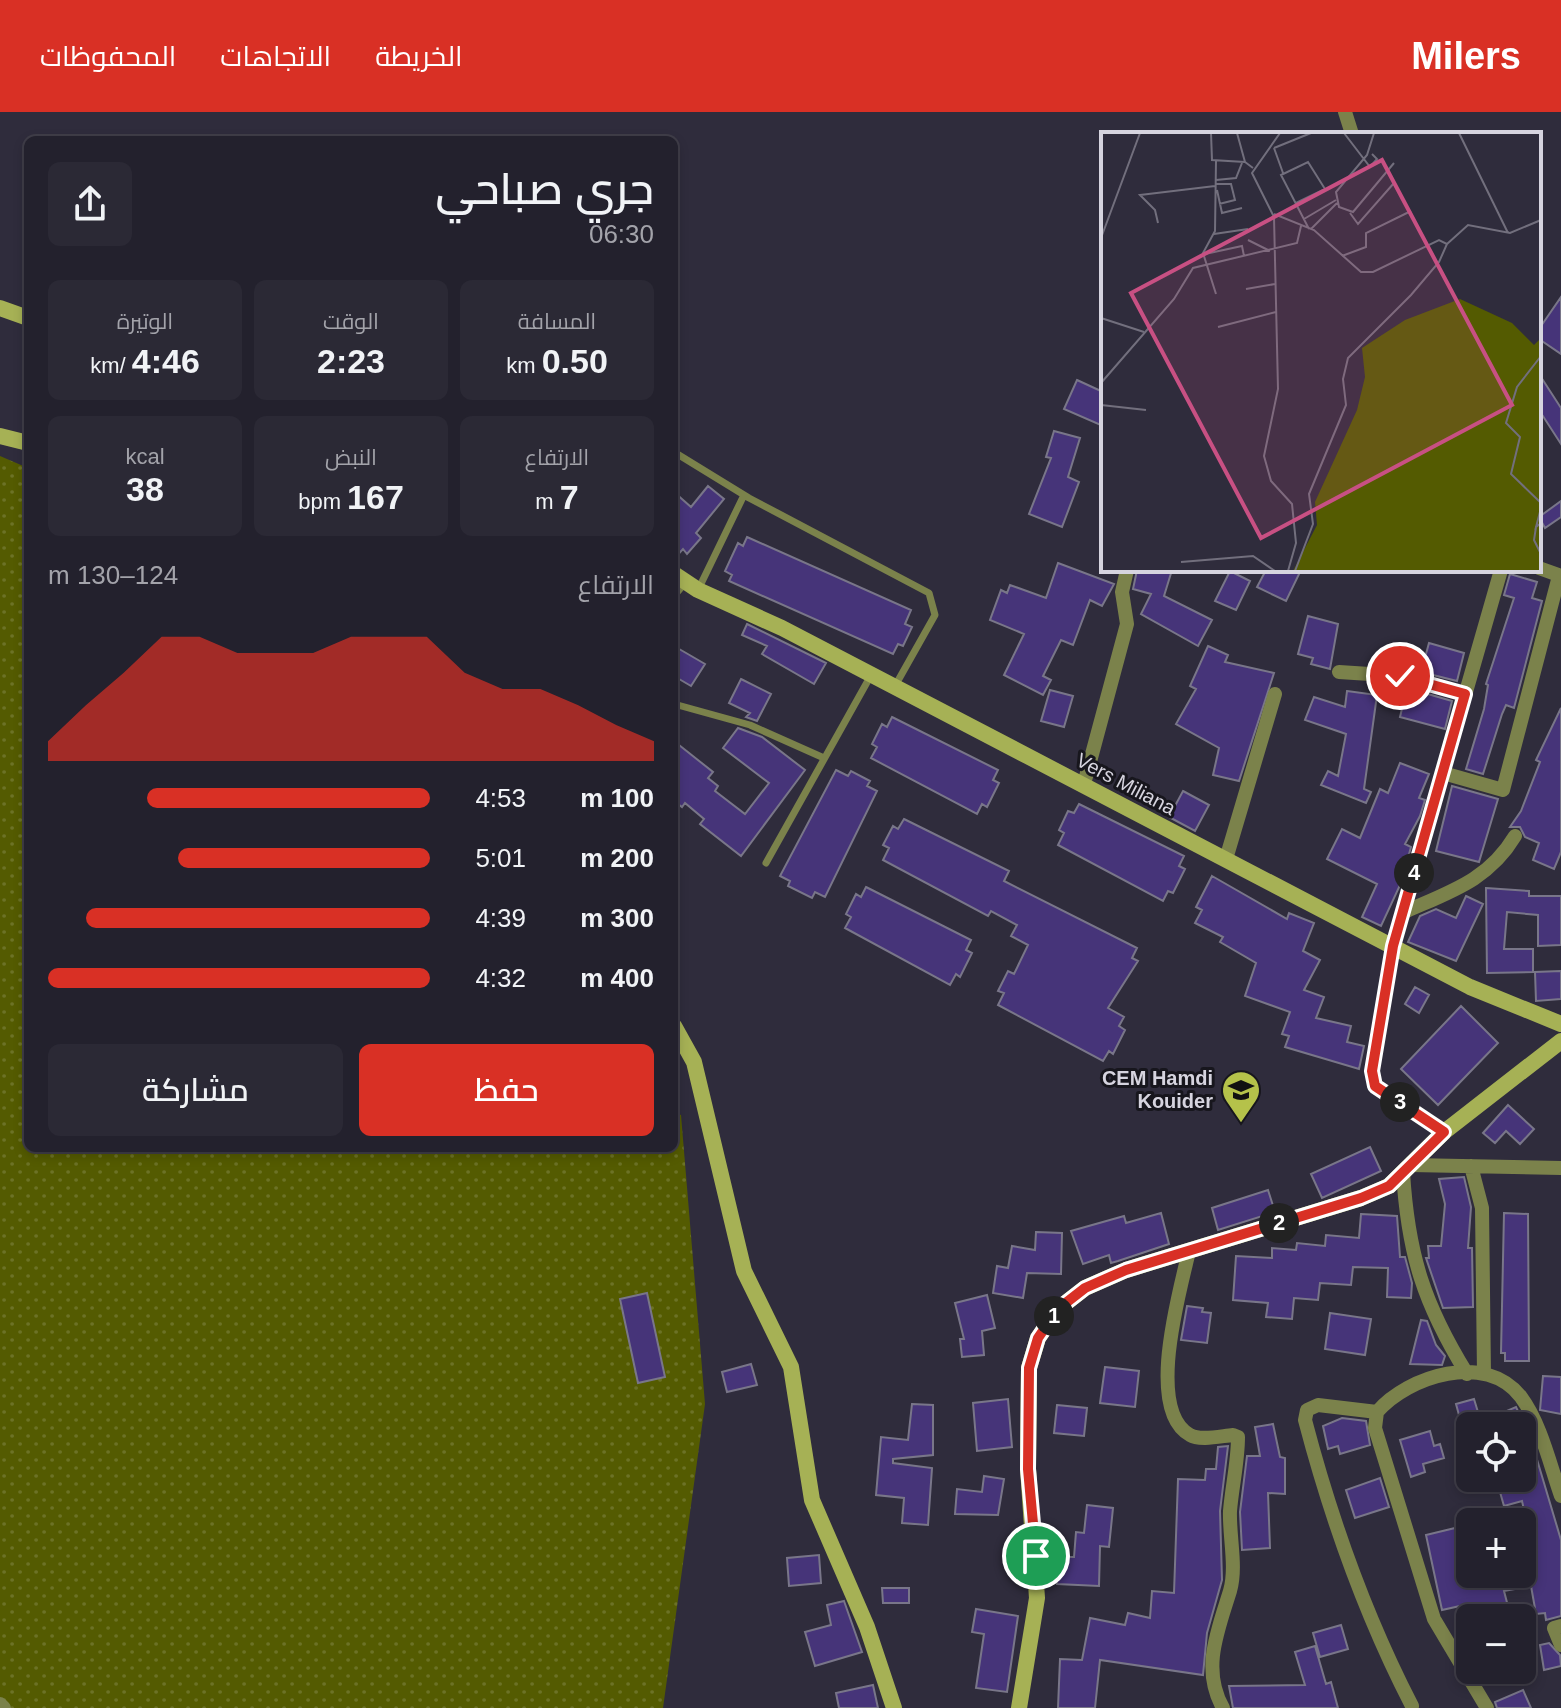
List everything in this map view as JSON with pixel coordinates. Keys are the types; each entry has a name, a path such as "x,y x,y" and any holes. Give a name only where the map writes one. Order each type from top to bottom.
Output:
{"street":[{"path":"1345,112 1351,132"},
{"path":"0,308 24,317"},
{"path":"0,436 24,442"},
{"path":"1443,773 1503,790 1560,576 1541,569"},
{"path":"1084,784 1127,624 1122,592 1127,572"},
{"path":"1444,1132 1375,1086 1372,1071 1393,946 1500,572"},
{"name":"Vers Miliana","path":"686,582 782,628 870,677 1084,784 1470,987 1561,1024"},
{"path":"1339,672 1400,676 1465,694"},
{"path":"1226,859 1275,694"},
{"path":"1402,913 1483,874 1500,860 1515,836"},
{"path":"678,1033 694,1062 744,1271 791,1367 812,1500 867,1627 894,1708"},
{"path":"1019,1708 1037,1598 1028,1469 1029,1368 1038,1338 1058,1309 1085,1288 1126,1270 1361,1198 1389,1186 1444,1132 1561,1041"},
{"path":"1471,1166 1482,1208 1484,1374"},
{"path":"1407,1168 1561,1168"},
{"path":"1407,1168 1405,1211 1418,1274 1430,1309 1467,1374"},
{"path":"1189,1251 1173,1325 1168,1400 1176,1421 1187,1434 1195,1438 1238,1437 1230,1513 1230,1590 1214,1638 1213,1690 1223,1708"},
{"path":"1487,1708 1434,1619 1375,1428 1377,1412 1406,1386 1438,1375 1484,1374 1520,1396 1561,1496"},
{"path":"1377,1412 1318,1405 1307,1410 1305,1420 1351,1569 1379,1643 1412,1706"},
{"path":"1561,1626 1554,1628 1561,1645"}],"lane":[{"path":"678,454 744,495 929,593 935,615 894,688"},
{"path":"686,582 744,495"},
{"path":"766,863 870,677"},
{"path":"678,705 750,725 824,758"}],"green space":[{"path":"0,456 24,466 24,1152 678,1152 678,1114 681,1115 705,1404 663,1708 0,1708"}],"building":[{"path":"1561,297 1561,354 1541,340 1541,326"},
{"path":"1541,377 1561,408 1561,444 1541,413"},
{"path":"1077,380 1101,391 1101,425 1064,409"},
{"path":"1054,431 1080,438 1068,477 1079,482 1062,527 1029,514 1051,458 1046,457"},
{"path":"708,486 724,499 696,533 701,538 687,554 683,549 678,555 678,496 691,507"},
{"path":"1561,501 1561,517 1545,528 1541,516"},
{"path":"747,537 911,610 905,624 912,627 903,646 898,644 893,654 729,581 732,575 725,571 738,543 743,546"},
{"path":"1058,563 1114,584 1102,606 1090,600 1073,645 1061,640 1043,676 1051,680 1043,695 1004,675 1024,634 990,620 1001,590 1007,593 1010,585 1046,598"},
{"path":"1137,572 1171,572 1164,596 1212,620 1198,646 1141,614 1151,594 1133,589"},
{"path":"1230,572 1250,581 1236,610 1215,601"},
{"path":"1265,572 1300,572 1286,601 1257,587"},
{"path":"1510,574 1537,582 1532,598 1542,601 1514,708 1506,705 1483,774 1466,769 1484,709 1486,684 1514,598 1504,595"},
{"path":"1308,616 1338,624 1330,669 1311,664 1313,658 1298,654"},
{"path":"747,624 826,663 814,684 762,654 767,646 742,635"},
{"path":"1429,643 1464,653 1457,681 1421,672"},
{"path":"1208,646 1228,655 1225,662 1274,673 1239,781 1213,775 1219,748 1176,724 1196,689 1190,686"},
{"path":"678,648 705,664 691,686 678,678"},
{"path":"741,679 771,694 757,721 746,717 750,713 729,703"},
{"path":"1407,688 1452,701 1445,729 1400,717"},
{"path":"1050,690 1073,696 1064,727 1041,721"},
{"path":"1347,691 1377,695 1364,789 1371,792 1366,803 1321,785 1328,771 1338,776 1346,734 1305,720 1314,697 1345,707"},
{"path":"1561,708 1561,852 1554,869 1533,860 1539,843 1525,837 1520,827 1510,827 1521,811 1540,762 1536,760"},
{"path":"892,717 998,770 993,780 999,783 987,807 982,804 977,814 871,758 877,747 872,744 882,724 887,727"},
{"path":"738,728 762,737 805,770 741,856 700,824 704,819 685,803 682,807 678,804 678,744 713,772 708,778 718,786 715,791 745,814 769,783 723,748"},
{"path":"1400,763 1429,774 1419,798 1425,800 1420,816 1405,844 1411,847 1401,883 1381,926 1362,917 1377,884 1327,859 1342,829 1360,838 1380,789 1388,793"},
{"path":"836,770 848,776 851,771 870,781 867,786 877,791 825,897 815,892 812,898 788,886 790,881 780,876"},
{"path":"1452,786 1498,799 1479,862 1436,851"},
{"path":"1183,791 1209,805 1195,831 1169,817"},
{"path":"1079,804 1184,856 1179,866 1185,869 1173,893 1168,891 1163,901 1058,845 1064,833 1059,830 1068,811 1074,813"},
{"path":"904,819 1009,871 1004,881 1137,948 1132,958 1138,961 1108,1008 1124,1017 1119,1026 1125,1030 1113,1054 1109,1051 1103,1061 998,1005 1004,993 998,991 1008,971 1014,974 1028,945 1011,936 1017,925 991,911 988,916 883,860 889,848 883,845 893,826 898,829"},
{"path":"1212,876 1287,919 1289,913 1314,923 1303,951 1320,960 1304,990 1324,997 1316,1018 1351,1026 1347,1042 1364,1046 1359,1069 1285,1047 1289,1036 1282,1034 1290,1012 1245,996 1256,963 1220,942 1223,937 1195,923 1202,910 1196,907"},
{"path":"866,887 971,940 966,950 972,953 960,977 956,974 950,985 845,928 851,917 846,914 856,894 861,897"},
{"path":"1486,888 1529,891 1529,896 1561,896 1561,945 1538,946 1538,915 1507,912 1504,949 1533,949 1533,972 1487,973"},
{"path":"1466,896 1483,904 1456,961 1408,942 1420,916 1436,909 1456,918"},
{"path":"1561,971 1561,999 1536,1001 1535,972"},
{"path":"1415,987 1429,995 1419,1013 1405,1004"},
{"path":"1461,1006 1498,1043 1438,1105 1401,1069"},
{"path":"1508,1105 1534,1129 1520,1144 1506,1131 1495,1143 1483,1133"},
{"path":"1370,1147 1381,1171 1322,1198 1311,1174"},
{"path":"1464,1177 1471,1207 1468,1248 1472,1248 1473,1307 1443,1308 1426,1258 1429,1258 1428,1246 1441,1246 1445,1204 1439,1179"},
{"path":"1268,1190 1275,1212 1218,1230 1212,1208"},
{"path":"1161,1213 1169,1244 1111,1263 1109,1255 1083,1264 1071,1231 1124,1216 1126,1223"},
{"path":"1504,1213 1528,1214 1529,1361 1505,1361 1505,1353 1501,1353"},
{"path":"1361,1214 1397,1216 1400,1257 1405,1257 1412,1283 1411,1298 1387,1297 1388,1268 1353,1267 1351,1285 1320,1283 1318,1300 1294,1298 1292,1319 1266,1317 1268,1303 1233,1300 1236,1256 1272,1258 1272,1248 1296,1250 1297,1243 1325,1246 1326,1235 1359,1238"},
{"path":"1036,1232 1062,1233 1061,1274 1027,1273 1023,1298 993,1293 997,1266 1008,1268 1012,1246 1035,1250"},
{"path":"647,1293 665,1377 638,1383 620,1299"},
{"path":"987,1295 995,1328 982,1331 984,1355 962,1357 960,1339 964,1339 955,1303"},
{"path":"1187,1306 1203,1308 1202,1312 1211,1313 1207,1343 1181,1340"},
{"path":"1330,1313 1371,1319 1365,1355 1325,1349"},
{"path":"1421,1320 1427,1321 1436,1345 1445,1356 1442,1365 1410,1364"},
{"path":"751,1364 757,1385 727,1392 722,1372"},
{"path":"1105,1367 1139,1371 1135,1407 1100,1403"},
{"path":"1543,1376 1561,1377 1561,1414 1540,1410"},
{"path":"1008,1399 1012,1447 977,1451 973,1403"},
{"path":"1474,1399 1478,1412 1458,1412 1456,1404"},
{"path":"912,1404 933,1405 933,1455 893,1459 893,1463 932,1468 928,1525 902,1523 904,1498 876,1495 881,1437 908,1440"},
{"path":"1057,1405 1087,1408 1084,1436 1054,1433"},
{"path":"1342,1418 1366,1421 1370,1445 1340,1454 1338,1446 1328,1449 1323,1426"},
{"path":"1273,1424 1280,1457 1285,1458 1285,1494 1268,1493 1270,1548 1242,1550 1240,1512 1247,1456 1260,1456 1255,1427"},
{"path":"1430,1431 1434,1446 1440,1444 1444,1458 1423,1464 1425,1472 1411,1477 1400,1440"},
{"path":"1228,1446 1220,1511 1222,1580 1207,1633 1203,1675 1100,1660 1095,1708 1058,1708 1060,1659 1082,1660 1090,1618 1125,1625 1128,1613 1150,1618 1152,1591 1174,1593 1178,1479 1205,1480 1206,1469 1216,1469 1218,1447"},
{"path":"1536,1456 1561,1540 1561,1616 1546,1620 1545,1613 1536,1614 1531,1588 1536,1588 1536,1508 1524,1508 1522,1501 1504,1506 1500,1492 1536,1492"},
{"path":"984,1476 1004,1479 998,1515 955,1514 957,1489 982,1492"},
{"path":"1380,1478 1389,1507 1355,1518 1346,1490"},
{"path":"1087,1505 1113,1508 1109,1547 1100,1546 1099,1586 1057,1584 1058,1557 1074,1557 1076,1532 1084,1533"},
{"path":"1455,1528 1456,1588 1520,1588 1504,1591 1507,1604 1456,1604 1456,1607 1442,1610 1426,1535"},
{"path":"819,1555 821,1583 789,1586 787,1558"},
{"path":"882,1588 909,1588 909,1603 883,1603"},
{"path":"844,1601 862,1652 815,1666 805,1632 831,1625 827,1605"},
{"path":"976,1609 1018,1616 1007,1692 976,1688 984,1634 972,1632"},
{"path":"1341,1625 1348,1649 1320,1657 1313,1633"},
{"path":"1549,1643 1560,1655 1561,1666 1544,1670 1540,1645"},
{"path":"1315,1646 1326,1684 1331,1682 1338,1708 1233,1708 1229,1686 1305,1685 1295,1652"},
{"path":"873,1685 878,1708 839,1708 836,1693"},
{"path":"1523,1690 1531,1708 1497,1708 1495,1702"}],"place":[{"name":"CEM Hamdi Kouider","path":"1241,1124"}],"route":[{"path":"1036,1556 1028,1469 1029,1368 1038,1338 1058,1309 1085,1288 1126,1270 1361,1198 1389,1186 1444,1132 1375,1086 1372,1071 1393,946 1465,694 1400,676"}]}
